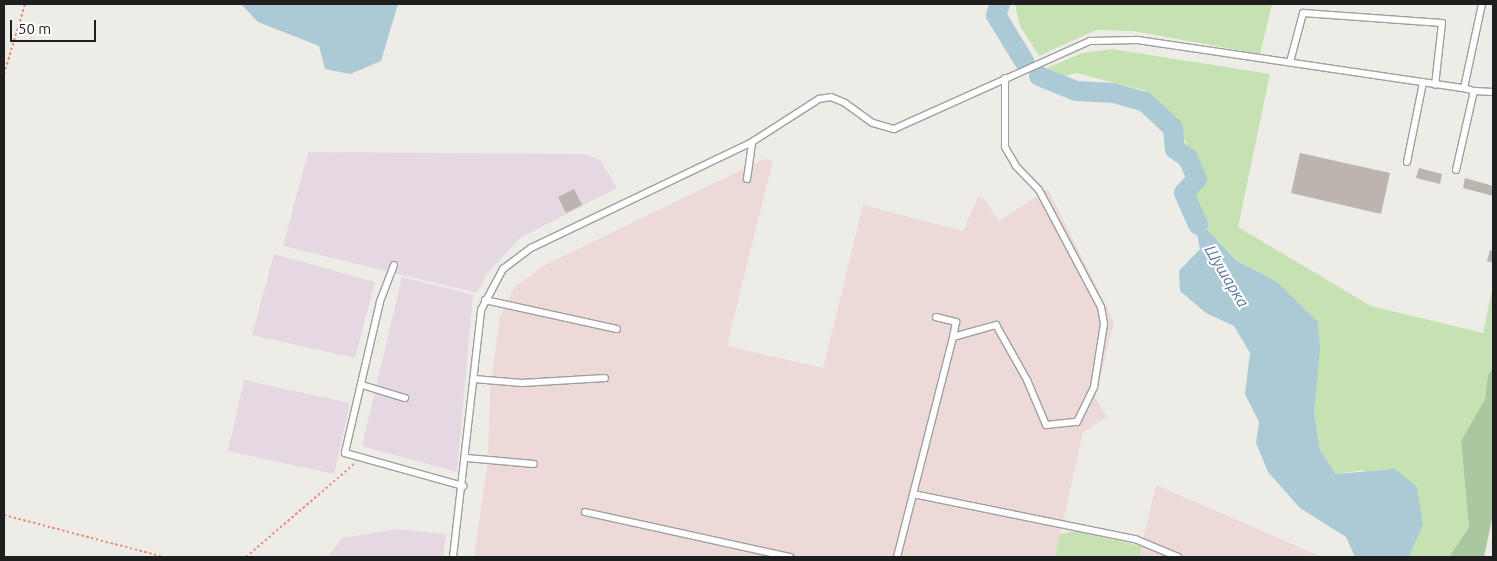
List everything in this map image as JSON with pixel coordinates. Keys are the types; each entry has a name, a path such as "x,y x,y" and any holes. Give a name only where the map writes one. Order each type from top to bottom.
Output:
{"lane":[{"path":"1464,88 1482,4"},
{"path":"1290,62 1303,13 1442,24 1435,85"},
{"path":"453,557 467,458 479,323 485,300 503,269 531,248 752,142 819,99 831,97 845,103 873,123 894,129 1072,47 1112,39 1290,62 1474,91 1493,92"},
{"path":"953,337 996,325 1027,380 1046,425 1077,422 1094,387 1104,324 1101,307 1039,190 1016,166 1005,147 1005,78"},
{"path":"1407,162 1423,83"},
{"path":"1456,170 1474,91"},
{"path":"748,178 752,142"},
{"path":"394,264 380,302 345,452 359,459 463,486"},
{"path":"485,300 617,329"},
{"path":"897,557 956,322 936,318"},
{"path":"474,379 522,384 605,378"},
{"path":"362,385 404,398"},
{"path":"467,458 534,464"},
{"path":"913,494 1135,538 1178,557"},
{"path":"585,512 790,557"}],"path":[{"path":"4,74 25,4"},
{"path":"246,557 359,459"},
{"path":"4,515 164,557"}],"shaded area":[{"path":"308,152 585,154 600,160 617,188 520,238 486,275 477,293 283,246"},
{"path":"764,159 773,160 727,346 823,368 863,205 963,231 978,197 985,200 999,221 1048,189 1114,322 1095,398 1107,417 1083,432 1055,557 474,557 488,460 490,392 500,316 514,288 543,266"},
{"path":"274,254 375,282 355,358 252,335"},
{"path":"402,277 473,295 457,472 362,446"},
{"path":"244,380 350,403 334,474 228,451"},
{"path":"1156,485 1322,557 1139,557"},
{"path":"397,529 446,534 443,557 328,557 342,538"}],"green space":[{"path":"1015,4 1272,4 1260,54 1133,31 1096,30 1039,56 1020,26"},
{"path":"1112,49 1270,74 1238,227 1371,306 1483,333 1493,285 1493,369 1488,375 1485,399 1461,441 1469,527 1449,557 1409,557 1423,525 1364,470 1336,474 1320,450 1314,412 1316,385 1277,282 1237,260 1200,222 1190,192 1203,181 1204,171 1163,106 1144,90 1076,73 1065,76 1047,68 1082,53"},
{"path":"1493,369 1493,514 1484,557 1449,557 1469,527 1461,441 1485,399 1488,375"},
{"path":"1075,531 1142,546 1139,557 1055,557 1060,534"}],"water":[{"path":"241,4 398,4 381,61 350,74 325,69 319,46 258,22"},
{"path":"1191,199 1200,222 1236,260 1277,282 1318,322 1320,350 1314,412 1320,450 1336,474 1395,469 1417,487 1423,525 1409,557 1355,557 1346,537 1300,508 1268,472 1256,443 1259,422 1245,394 1250,353 1234,326 1206,313 1180,291 1179,271 1200,249 1195,225 1184,203"}],"building":[{"path":"1300,153 1390,173 1381,214 1291,193"},
{"path":"1419,168 1442,174 1440,184 1416,178"},
{"path":"1465,178 1493,186 1493,196 1463,188"},
{"path":"574,189 582,205 566,213 558,197"},
{"path":"1490,250 1493,251 1493,263 1487,261"}],"waterway":[{"name":"Шушарка","path":"1000,4 996,15 1024,61"},
{"name":"Шушарка","path":"1039,76 1076,91 1114,93 1145,102 1173,128 1175,149 1188,158 1197,179 1184,193 1198,225"}]}
